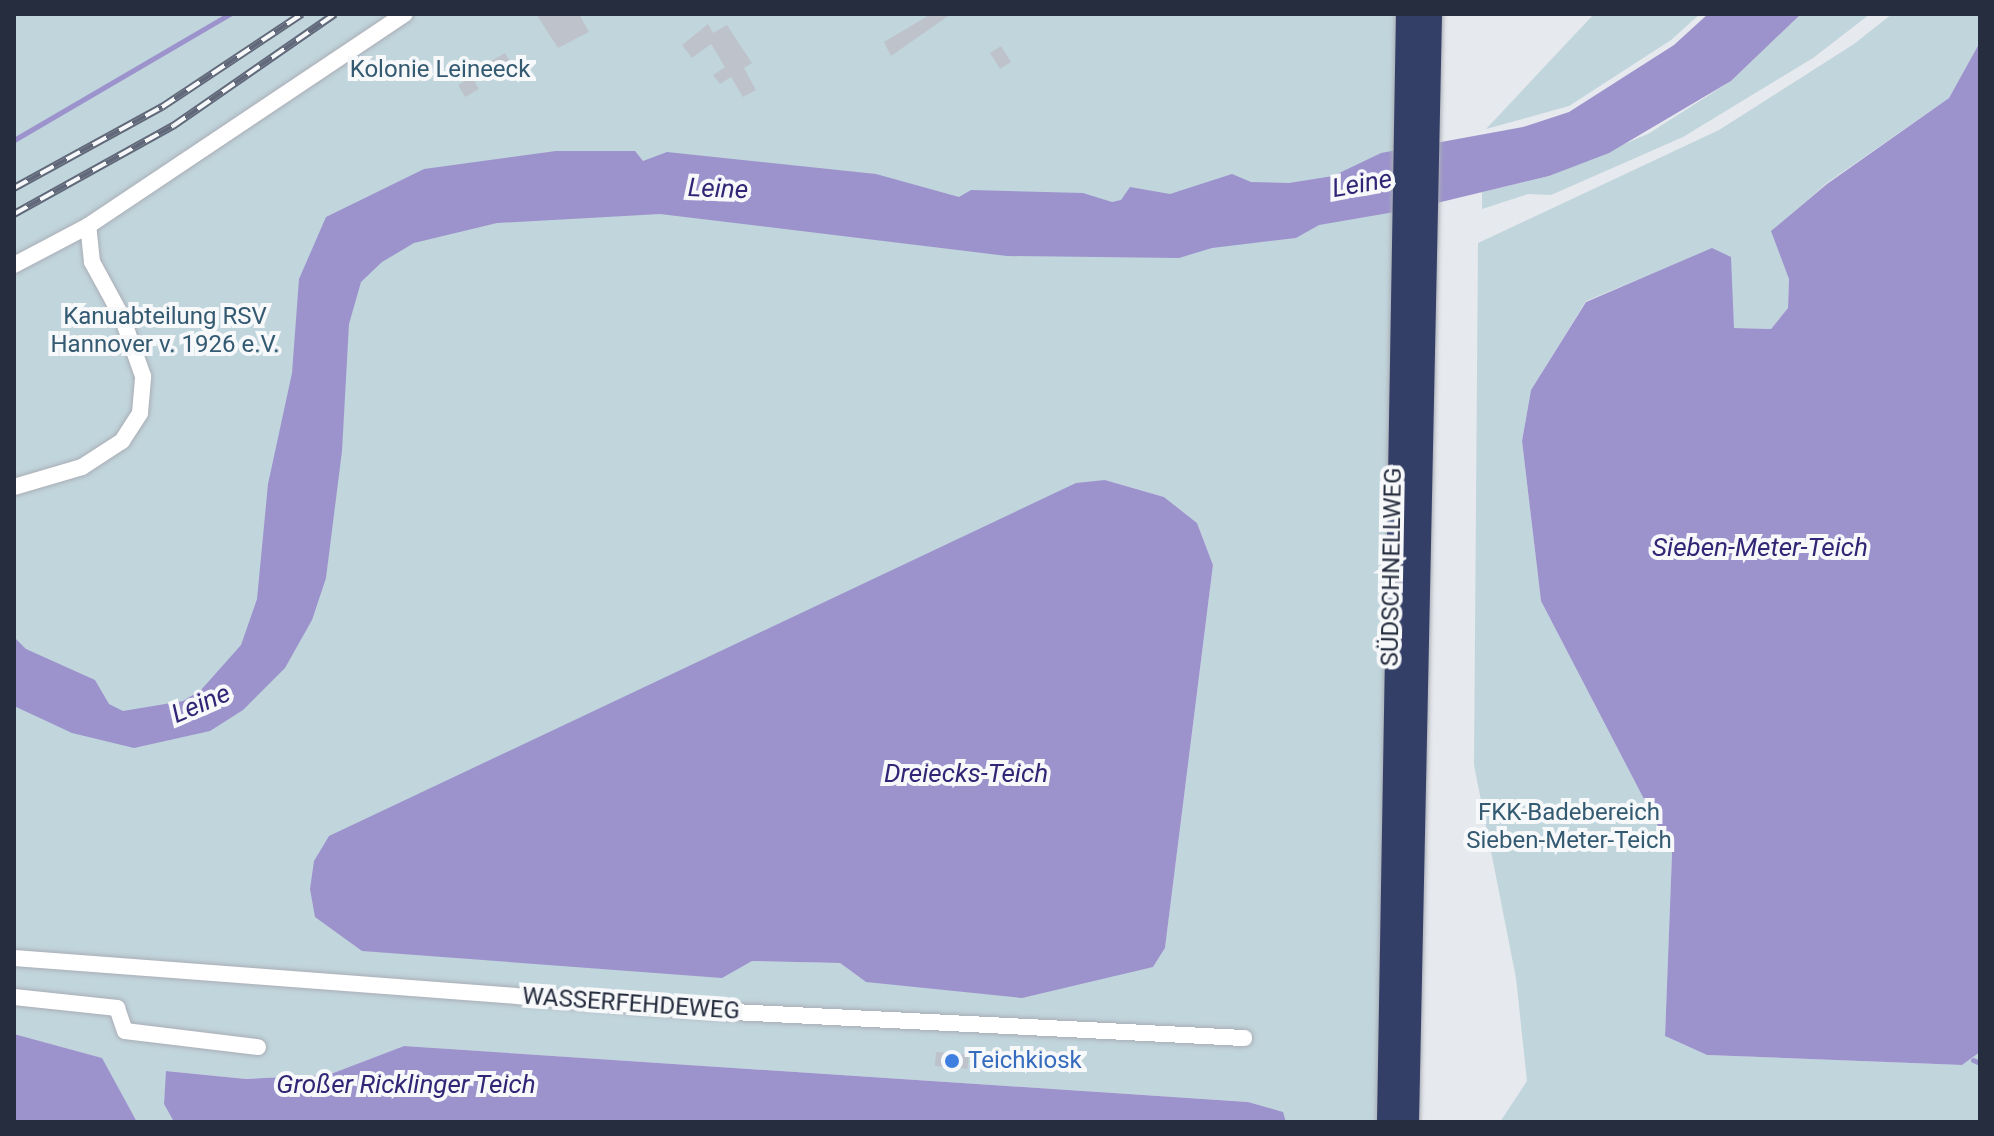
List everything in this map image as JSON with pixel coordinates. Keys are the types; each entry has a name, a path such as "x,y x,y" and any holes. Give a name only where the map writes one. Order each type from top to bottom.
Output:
{"highway":[{"name":"SÜDSCHNELLWEG","path":"1407,1122 1426,294 1422,32 1408,14"},
{"name":"SÜDSCHNELLWEG","path":"1389,1122 1403,305 1422,32"}],"lane":[{"path":"14,265 88,226 362,47 405,14"},
{"path":"14,487 82,467 122,441 140,413 143,376 122,317 92,262 88,226"},
{"name":"WASSERFEHDEWEG","path":"16,958 714,1011 1244,1038"},
{"path":"14,997 117,1008 125,1031 258,1047"}],"green space":[{"path":"14,14 1397,14 1377,1122 1286,1122 1282,1112 1248,1102 404,1046 328,1075 246,1079 167,1071 164,1104 174,1122 137,1122 101,1058 14,1034","holes":["1105,480 1164,497 1197,523 1213,565 1165,948 1153,967 866,982 840,963 752,961"]},
{"path":"1594,14 1700,14 1671,40 1569,106 1486,129"},
{"path":"1801,14 1870,14 1813,58 1683,137 1551,195 1528,194 1482,209 1482,192 1549,176 1648,134 1731,81"},
{"name":"FKK-Badebereich Sieben-Meter-Teich","path":"1892,14 1980,14 1980,42 1949,98 1827,183 1772,231 1789,278 1788,308 1771,329 1734,328 1731,299 1712,249 1586,301 1531,390 1522,441 1541,601 1672,853 1665,1036 1707,1055 1962,1065 1980,1052 1980,1122 1500,1122 1527,1081 1516,978 1474,765 1478,243 1719,130 1854,44"}],"water":[{"name":"Leine","path":"1708,14 1801,14 1731,81 1609,153 1549,176 1412,209 1319,225 1296,238 1212,248 1179,258 1007,256 660,214 497,223 414,243 382,262 361,282 349,324 342,451 326,578 312,620 285,668 243,710 210,731 134,748 72,733 14,706 14,637 26,649 95,680 109,704 123,711 183,701 201,690 241,645 257,599 268,484 292,373 299,279 326,217 424,169 556,151 635,151 643,161 667,152 876,174 959,197 971,190 1083,193 1112,202 1121,200 1130,187 1170,194 1232,174 1251,182 1289,183 1333,176 1381,153 1523,127 1569,112 1674,45"},
{"name":"Sieben-Meter-Teich","path":"1980,42 1980,1052 1962,1065 1707,1055 1665,1036 1672,853 1541,601 1522,441 1531,390 1586,302 1712,248 1731,257 1734,328 1771,329 1788,308 1789,279 1771,231 1827,184 1949,98"},
{"name":"Dreiecks-Teich","path":"1105,480 1164,497 1197,523 1213,565 1165,948 1153,967 1022,998 866,982 840,963 752,961 722,978 362,951 315,917 310,889 314,861 329,836 1076,483"},
{"path":"14,1034 102,1058 137,1122 14,1122"},
{"name":"Großer Ricklinger Teich","path":"404,1046 1248,1102 1283,1112 1286,1122 174,1122 164,1104 166,1071 246,1079 328,1075"}],"building":[{"path":"536,14 579,14 589,32 558,48"},
{"path":"931,14 951,14 891,56 884,42"},
{"path":"708,24 713,33 727,25 752,63 744,68 756,90 743,97 731,77 720,84 713,75 725,67 711,44 692,58 682,45"},
{"path":"1001,46 1011,62 1000,69 990,53"},
{"path":"505,53 515,70 502,78 492,60"},
{"path":"472,77 479,89 465,97 458,85"},
{"name":"Teichkiosk","path":"936,1052 969,1055 968,1069 935,1066"}],"waterway":[{"path":"14,140 230,14"},
{"path":"1973,1060 1980,1063"}],"railway":[{"path":"14,188 162,107 302,14"},
{"path":"14,214 173,126 335,14"}],"place":[{"name":"Teichkiosk","path":"952,1061"}],"park label":[{"name":"Kolonie Leineeck","path":"440,70"},
{"name":"Kanuabteilung RSV Hannover v. 1926 e.V.","path":"165,331"}]}
